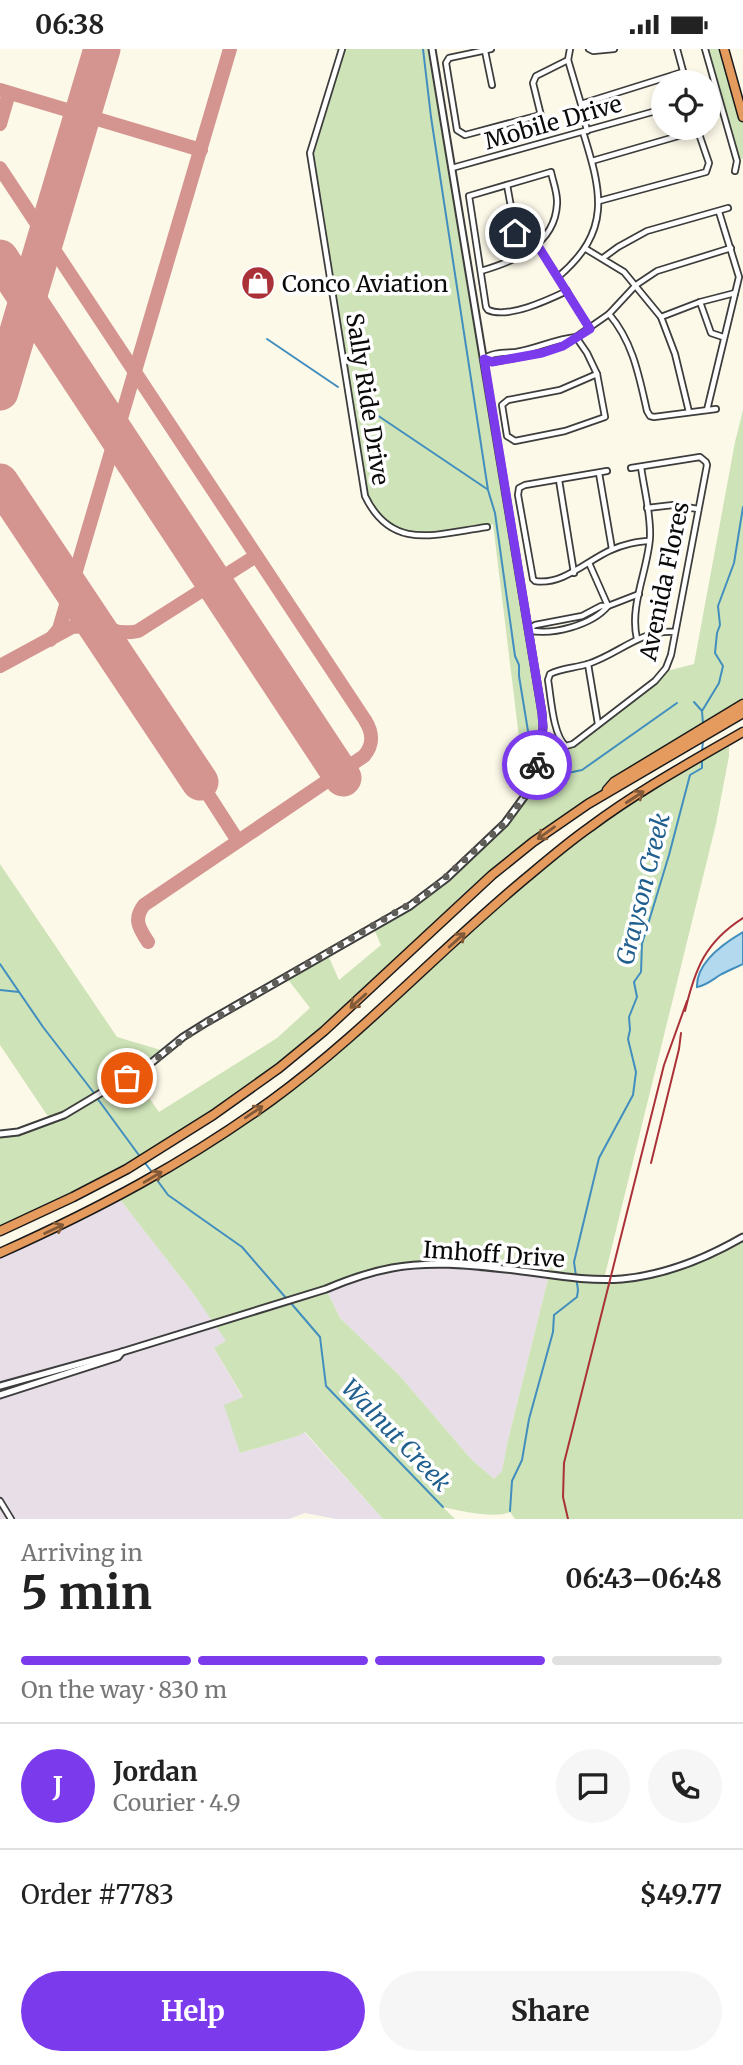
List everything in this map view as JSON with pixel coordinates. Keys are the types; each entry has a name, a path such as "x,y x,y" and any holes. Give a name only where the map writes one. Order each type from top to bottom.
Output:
{"highway":[{"path":"724,49 743,117"},
{"path":"0,1231 142,1160 250,1089 316,1038 518,854 566,818 603,796 614,782 739,711"},
{"path":"731,741 743,732"},
{"path":"0,1253 107,1203 198,1150 271,1100 326,1058 530,875 591,826 675,771 719,746 743,738"}],"street":[{"path":"334,49 341,50"},
{"path":"0,1134 27,1129 64,1115 151,1063 199,1027 427,894 505,823 527,793 541,747 542,713 432,49"},
{"path":"558,277 573,265 586,249 594,229 599,201 581,104 568,60 570,49"},
{"path":"589,49 614,49"},
{"path":"677,49 682,70"},
{"path":"705,49 711,70"},
{"name":"Sally Ride Drive","path":"341,50 310,153 365,496 373,513 386,526 402,533 419,536 487,527"},
{"path":"492,85 488,50 449,58 446,62 457,130 465,135 540,115"},
{"path":"545,132 533,83 536,76 568,60"},
{"path":"581,104 651,82"},
{"path":"721,104 737,160 735,171"},
{"name":"Mobile Drive","path":"452,168 651,112"},
{"path":"592,162 667,140"},
{"path":"599,201 706,172 709,163 701,140"},
{"path":"481,271 499,266 538,246 551,228 557,202 551,172 469,197 486,307 491,312 534,306 567,291"},
{"path":"507,185 520,256"},
{"path":"603,258 647,231 728,208"},
{"path":"708,410 739,277 719,212"},
{"path":"538,246 590,329"},
{"path":"586,249 624,272 661,317 675,354 689,412"},
{"path":"484,359 492,362 542,353 563,346 609,314 636,285 657,271 731,249"},
{"path":"661,317 700,302 735,293"},
{"path":"700,302 711,333 723,337"},
{"path":"609,314 634,356 648,414 654,417 716,409"},
{"path":"576,337 597,374 605,417 565,431 515,441 507,436 502,405 508,400 560,390 597,374"},
{"name":"Avenida Flores","path":"588,664 556,671 548,677 557,729 561,742 566,746 573,744 660,677 669,662 706,465 705,460 700,457 641,467"},
{"path":"631,468 641,467 650,529 635,626 637,639"},
{"path":"607,471 519,488 531,575 535,581 542,582 574,573 612,549 649,541"},
{"path":"599,473 612,549"},
{"path":"558,480 574,573"},
{"path":"647,508 673,505 698,509"},
{"path":"589,563 608,605"},
{"path":"528,630 537,633 580,624 602,613 608,605 639,594"},
{"path":"598,724 588,664 637,639 658,632 675,632"},
{"name":"Imhoff Drive","path":"0,1386 122,1352 326,1289 350,1279 393,1268 424,1265 485,1267 601,1280 638,1277 674,1269 711,1255 743,1237"},
{"name":"Imhoff Drive","path":"0,1395 118,1357 122,1352"},
{"path":"0,1501 11,1519"}],"shaded area":[{"path":"118,1197 227,1341 214,1348 243,1398 240,1453 304,1432 383,1519 336,1519 305,1513 289,1519 0,1519 0,1395 121,1353 0,1386 0,1253"},
{"path":"456,1265 549,1275 502,1472 494,1479 471,1459 399,1375 340,1318 326,1289 393,1268"}],"green space":[{"path":"334,49 432,49 542,713 541,747 558,757 663,672 694,664 743,410 743,713 588,804 518,854 299,1052 163,1147 0,1231 0,1134 18,1132 53,1119 47,1115 0,1045 0,864 117,1037 161,1050 151,1063 133,1075 159,1112 277,1038 310,1008 286,977 327,953 339,980 381,945 373,927 427,894 517,808 533,777 522,762 493,524 419,536 386,526 365,496 310,153 341,52"},
{"path":"705,49 724,49 743,117 743,158 737,161 721,105 721,70 711,70"},
{"path":"729,740 729,756 716,824 604,1279 674,1269 743,1237 743,1519 515,1519 510,1512 487,1515 443,1507 455,1519 383,1519 305,1432 240,1453 224,1405 243,1397 214,1348 226,1341 193,1293 118,1197 271,1100 591,826","holes":["456,1265 549,1275 502,1471 494,1479 471,1459 399,1375 340,1318 326,1289 393,1268"]}],"water":[{"path":"743,932 743,964 697,987 701,969 712,954"}],"waterway":[{"path":"423,49 488,490 495,513 528,731"},
{"path":"267,339 338,387"},
{"path":"364,397 371,401 374,413 487,489"},
{"name":"Grayson Creek","path":"703,724 702,711 719,683 723,666 715,653 720,625 718,606 734,563 743,507"},
{"path":"694,702 702,711"},
{"path":"553,771 563,774 582,770 677,703"},
{"name":"Grayson Creek","path":"702,752 703,740"},
{"name":"Grayson Creek","path":"510,1511 512,1481 522,1460 529,1419 553,1332 554,1315 577,1297 574,1262 599,1158 633,1095 636,1072 628,1039 629,1017 637,997 634,982 641,972 642,944 690,775 702,768 702,761"},
{"name":"Walnut Creek","path":"0,964 43,1027 94,1093"},
{"path":"0,990 19,992"},
{"name":"Walnut Creek","path":"97,1098 141,1158"},
{"name":"Walnut Creek","path":"145,1163 152,1172"},
{"name":"Walnut Creek","path":"157,1180 168,1195 242,1247 286,1298"},
{"name":"Walnut Creek","path":"290,1302 320,1337 326,1386 443,1507"}],"taxiway":[{"path":"50,640 59,629 230,49"},
{"path":"0,90 201,150"},
{"path":"0,124 9,93"},
{"path":"0,168 365,720 371,734 370,747 364,756 144,905 138,923 148,942"},
{"path":"86,611 109,629 138,631 256,556"},
{"path":"0,666 72,627 88,626 102,636"},
{"path":"200,782 238,841"}],"runway":[{"path":"0,392 102,49"},
{"path":"0,258 343,778"},
{"path":"0,482 200,782"}],"railway":[{"path":"685,1011 693,982 704,958 719,937 743,918"},
{"path":"568,1519 563,1497 564,1463 664,1065 687,1001"},
{"path":"651,1163 681,1033"}],"way so far":[{"path":"127,1078 183,1037 427,894 505,823 527,793 537,765"}],"place":[{"name":"Conco Aviation","path":"258,283"}],"route":[{"path":"515,233 520,256 538,246 590,329 563,346 542,353 492,362 484,359 542,713 543,727 537,765"}]}
